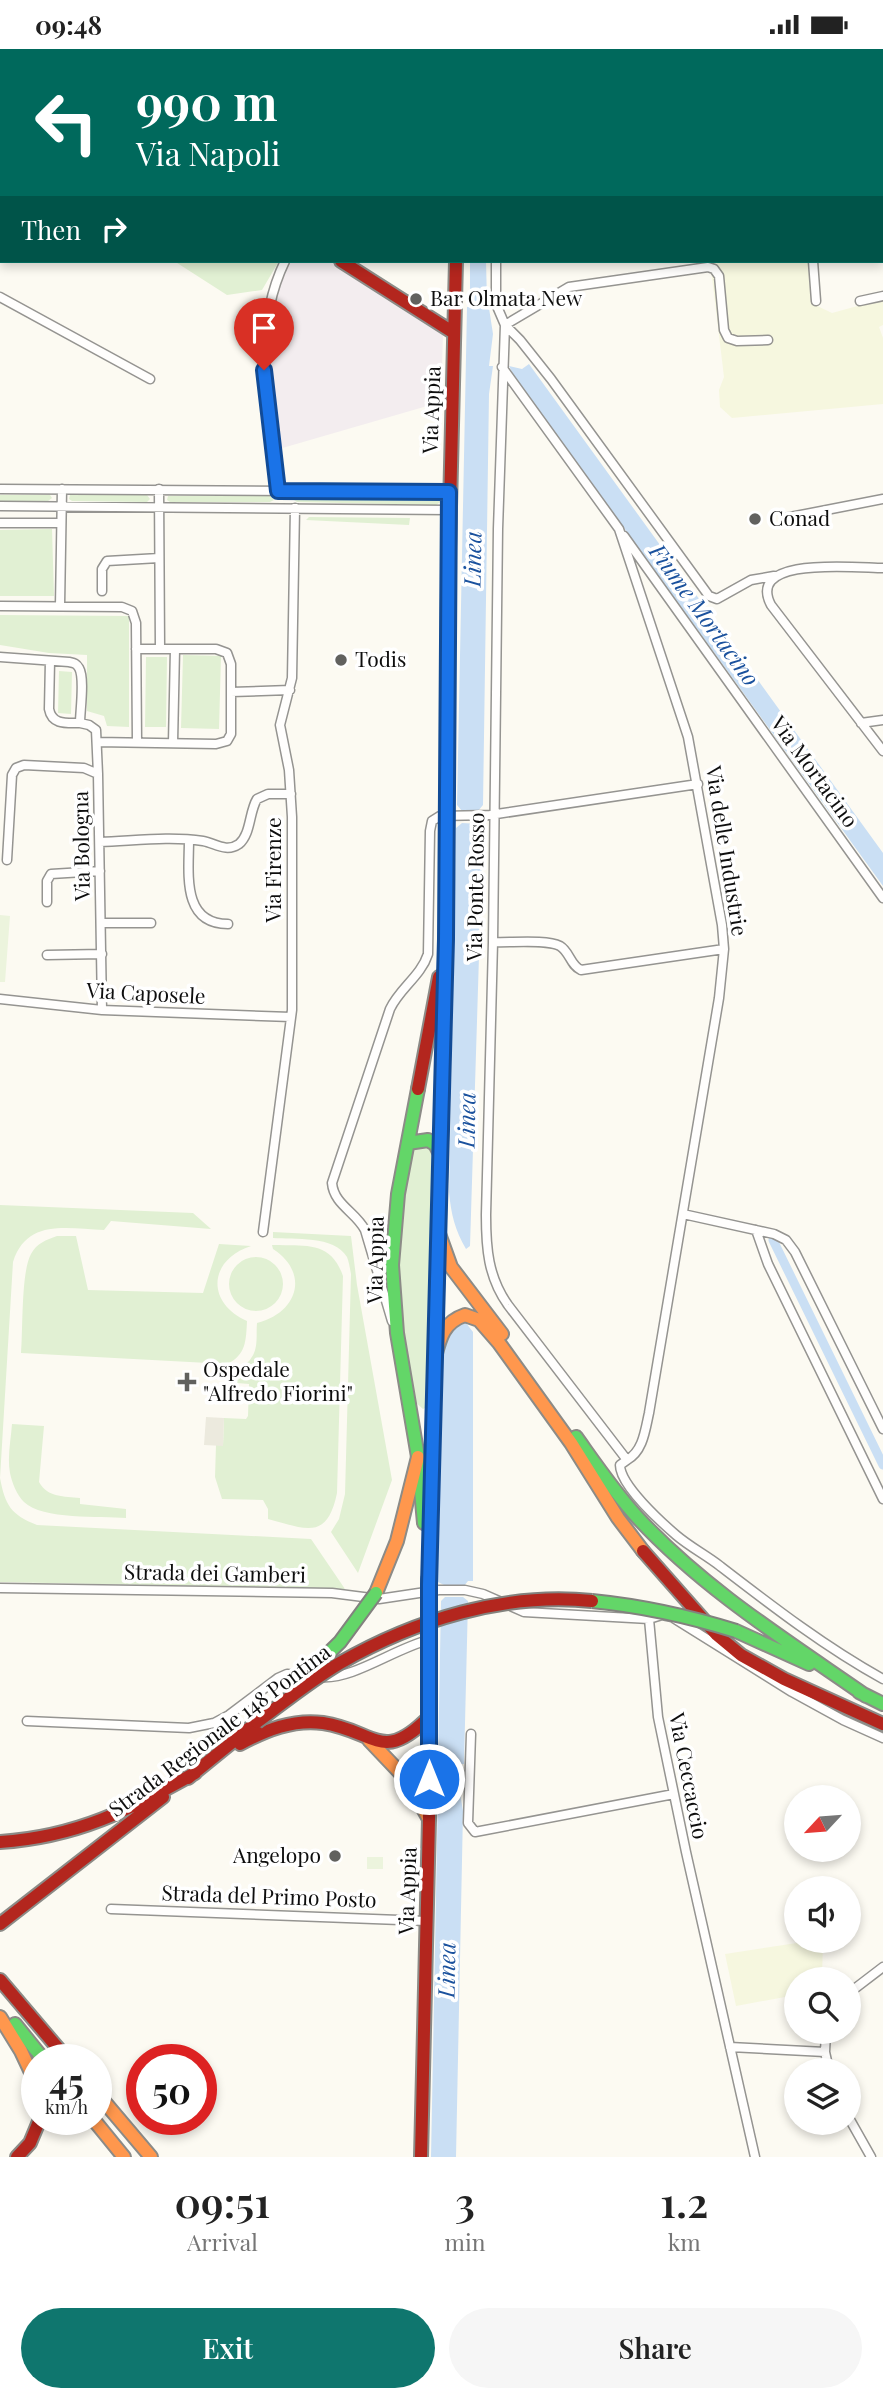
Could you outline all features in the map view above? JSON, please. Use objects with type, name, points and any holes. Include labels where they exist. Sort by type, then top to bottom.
[{"type":"main road","points":[[344,263],[454,333]]},
{"type":"main road","name":"Via Appia","points":[[421,2157],[429,1819],[429,1640],[446,939],[449,492],[456,263]]},
{"type":"main road","name":"Via Appia","points":[[432,1589],[418,1457],[397,1333],[392,1265],[396,1211],[446,939]]},
{"type":"main road","points":[[408,1143],[421,1138],[428,1139],[437,1146],[440,1155]]},
{"type":"main road","points":[[438,1231],[451,1266],[614,1489],[640,1520],[670,1550],[729,1598],[866,1696]]},
{"type":"main road","points":[[435,1357],[440,1335],[455,1317],[472,1316],[482,1323],[554,1419],[628,1531],[669,1583],[717,1635],[737,1652],[778,1676],[883,1724]]},
{"type":"main road","points":[[409,1408],[423,1416],[430,1415],[435,1410]]},
{"type":"main road","points":[[257,1722],[340,1642],[376,1593],[397,1541],[418,1457]]},
{"type":"main road","name":"Strada Regionale 148 Pontina","points":[[0,1924],[257,1722],[323,1674],[359,1653],[430,1623],[501,1604],[541,1599],[611,1601],[674,1612],[736,1631],[797,1658],[883,1704]]},
{"type":"main road","points":[[0,1842],[50,1836],[97,1824],[130,1810],[256,1735],[282,1724],[302,1721],[342,1728],[383,1743],[396,1742],[408,1736],[430,1716]]},
{"type":"main road","points":[[369,1739],[403,1774],[429,1819]]},
{"type":"main road","points":[[0,1980],[54,2044]]},
{"type":"main road","points":[[0,2006],[22,2044]]},
{"type":"main road","points":[[0,2017],[27,2044]]},
{"type":"main road","points":[[112,2111],[151,2157]]},
{"type":"main road","points":[[17,2157],[35,2135]]},
{"type":"main road","points":[[106,2135],[124,2157]]},
{"type":"street","points":[[284,263],[271,295],[264,349],[265,382],[285,508]]},
{"type":"street","name":"Via Ponte Rosso","points":[[496,263],[496,304],[505,327],[502,365],[486,1224],[490,1269],[503,1299],[627,1460]]},
{"type":"street","points":[[813,263],[816,301]]},
{"type":"street","points":[[768,341],[735,341],[728,338],[724,330],[719,276],[714,269],[708,267],[569,286],[505,327],[545,371],[709,596],[717,599],[751,580],[803,568],[883,568]]},
{"type":"street","points":[[860,301],[883,296]]},
{"type":"street","points":[[0,297],[150,379]]},
{"type":"street","name":"Via delle Industrie","points":[[502,365],[619,529],[680,708],[698,784],[721,916],[724,949],[719,998],[646,1429],[638,1451],[627,1460]]},
{"type":"street","points":[[0,489],[449,492]]},
{"type":"street","points":[[60,606],[62,489]]},
{"type":"street","points":[[159,489],[160,648]]},
{"type":"street","points":[[785,517],[883,499]]},
{"type":"street","points":[[0,506],[449,510]]},
{"type":"street","name":"Via Firenze","points":[[263,1232],[291,1017],[291,794],[288,763],[280,729],[282,711],[290,690],[295,508]]},
{"type":"street","points":[[0,523],[61,523]]},
{"type":"street","name":"Via Mortacino","points":[[619,529],[883,898]]},
{"type":"street","points":[[102,591],[102,569],[107,561],[159,558]]},
{"type":"street","points":[[774,576],[766,587],[771,605],[883,751]]},
{"type":"street","points":[[0,606],[130,609],[136,621],[137,742]]},
{"type":"street","points":[[97,742],[216,744],[226,741],[231,731],[232,664],[227,653],[220,649],[136,649]]},
{"type":"street","points":[[173,743],[176,649]]},
{"type":"street","points":[[0,657],[73,662],[80,669],[80,723]]},
{"type":"street","points":[[50,661],[50,716],[59,722],[80,723],[95,728],[98,774]]},
{"type":"street","points":[[231,692],[290,690]]},
{"type":"street","points":[[861,723],[883,720]]},
{"type":"street","name":"Via Bologna","points":[[7,860],[12,775],[16,768],[24,765],[84,768],[98,774],[102,1010]]},
{"type":"street","points":[[397,1333],[363,1227],[355,1215],[336,1199],[332,1180],[390,1009],[401,990],[419,973],[426,958],[429,946],[430,828],[434,820],[698,784]]},
{"type":"street","points":[[100,842],[189,840],[225,848],[234,846],[244,836],[257,799],[268,795],[291,794]]},
{"type":"street","points":[[189,840],[191,899],[210,920],[228,924]]},
{"type":"street","points":[[47,902],[47,881],[51,874],[100,871]]},
{"type":"street","points":[[101,923],[151,923]]},
{"type":"street","points":[[493,942],[558,946],[566,951],[575,967],[582,970],[724,949]]},
{"type":"street","points":[[47,955],[102,954]]},
{"type":"street","name":"Via Caposele","points":[[0,999],[102,1010],[291,1017]]},
{"type":"street","points":[[683,1213],[780,1236],[793,1249],[883,1429]]},
{"type":"street","points":[[757,1230],[768,1264],[883,1499]]},
{"type":"street","points":[[373,1262],[383,1268],[392,1265]]},
{"type":"street","points":[[627,1460],[620,1468],[634,1492],[678,1537],[797,1624],[883,1679]]},
{"type":"street","name":"Strada dei Gamberi","points":[[0,1588],[332,1593],[379,1599],[432,1589]]},
{"type":"street","points":[[432,1589],[471,1590],[524,1612],[649,1619],[662,1615],[672,1617],[784,1688],[834,1716],[883,1738]]},
{"type":"street","name":"Via Ceccaccio","points":[[649,1619],[656,1705],[755,2157]]},
{"type":"street","points":[[27,1721],[189,1728],[214,1723],[287,1674],[331,1678],[345,1675],[409,1645],[429,1640]]},
{"type":"street","points":[[471,1734],[468,1823],[475,1832],[674,1794]]},
{"type":"street","name":"Strada del Primo Posto","points":[[111,1909],[426,1921]]},
{"type":"street","points":[[861,1984],[883,1967]]},
{"type":"street","points":[[826,2044],[826,2058]]},
{"type":"street","points":[[730,2047],[825,2052]]},
{"type":"street","points":[[858,2135],[871,2157]]},
{"type":"shaded area","points":[[289,263],[335,263],[443,333],[441,402],[279,449],[266,363],[275,292]]},
{"type":"shaded area","points":[[206,1417],[224,1418],[223,1446],[204,1445]]},
{"type":"green space","points":[[177,263],[278,263],[262,290],[227,295]]},
{"type":"green space","points":[[710,263],[809,263],[811,303],[832,313],[883,299],[883,325],[879,327],[883,338],[883,404],[732,418],[720,407],[719,390],[724,377]]},
{"type":"green space","points":[[0,495],[50,495],[52,498],[48,501],[0,501]]},
{"type":"green space","points":[[70,495],[147,495],[150,499],[147,502],[72,501],[69,499]]},
{"type":"green space","points":[[168,496],[271,496],[274,500],[170,502],[167,500]]},
{"type":"green space","points":[[296,497],[442,501],[436,505],[297,502],[294,500]]},
{"type":"green space","points":[[309,517],[410,518],[409,525],[306,520]]},
{"type":"green space","points":[[52,529],[54,596],[0,596],[0,530]]},
{"type":"green space","points":[[0,615],[129,616],[129,727],[107,726],[104,716],[87,711],[87,655],[49,653],[0,645]]},
{"type":"green space","points":[[183,655],[221,656],[219,729],[181,728]]},
{"type":"green space","points":[[146,657],[167,657],[166,727],[145,727]]},
{"type":"green space","points":[[59,671],[72,672],[71,714],[58,713]]},
{"type":"green space","points":[[0,915],[10,916],[5,982],[0,982]]},
{"type":"green space","points":[[426,1143],[435,1151],[431,1405],[423,1409],[415,1402],[403,1338],[396,1271],[402,1197],[413,1147]]},
{"type":"green space","points":[[0,1205],[193,1213],[211,1229],[111,1221],[104,1230],[63,1228],[38,1232],[19,1248],[13,1262],[0,1478]]},
{"type":"green space","points":[[273,1232],[351,1236],[357,1285],[392,1480],[358,1573],[331,1532],[339,1519],[345,1494],[351,1274],[349,1263],[341,1250],[333,1245],[313,1240],[273,1238]]},
{"type":"green space","points":[[57,1236],[76,1236],[88,1290],[203,1293],[219,1244],[251,1246],[226,1261],[218,1282],[224,1304],[247,1321],[241,1352],[227,1364],[21,1353],[28,1262],[36,1247]]},
{"type":"green space","points":[[272,1245],[315,1247],[331,1256],[343,1276],[337,1493],[327,1519],[313,1528],[268,1519],[268,1509],[263,1500],[222,1499],[215,1477],[216,1445],[223,1445],[224,1418],[246,1419],[248,1416],[249,1384],[237,1383],[241,1370],[255,1349],[257,1323],[282,1311],[290,1302],[294,1291],[292,1269]]},
{"type":"green space","points":[[261,1257],[271,1261],[279,1269],[283,1284],[279,1299],[271,1307],[251,1311],[241,1307],[233,1299],[229,1279],[233,1269],[241,1261]]},
{"type":"green space","points":[[12,1424],[44,1426],[39,1482],[47,1491],[80,1498],[80,1504],[126,1509],[126,1518],[44,1512],[24,1502],[15,1489],[10,1473]]},
{"type":"green space","points":[[0,1478],[11,1508],[37,1525],[311,1539],[345,1589],[0,1582]]},
{"type":"green space","points":[[367,1857],[383,1857],[383,1869],[367,1869]]},
{"type":"green space","points":[[784,1945],[784,1953],[823,1953],[822,1967],[784,1967],[784,1997],[736,2006],[725,1954]]},
{"type":"water","points":[[470,263],[486,263],[487,301],[470,301]]},
{"type":"water","name":"Linea","points":[[467,307],[489,308],[493,334],[489,366],[493,366],[489,394],[483,805],[478,811],[462,811],[457,805]]},
{"type":"water","name":"Fiume Mortacino","points":[[529,364],[883,853],[883,886],[509,366],[522,369]]},
{"type":"water","name":"Linea","points":[[462,823],[479,824],[483,828],[470,1246],[466,1249],[454,1222],[449,1192],[456,828]]},
{"type":"water","points":[[466,1323],[473,1332],[473,1581],[468,1581],[464,1586],[446,1586],[436,1581],[441,1361],[449,1330]]},
{"type":"water","points":[[445,1597],[463,1597],[468,1601],[464,1764],[460,1764],[458,1774],[443,1774],[441,1763],[438,1763],[441,1601]]},
{"type":"water","name":"Linea","points":[[458,1782],[463,1811],[456,2157],[431,2157],[438,1792],[443,1783]]},
{"type":"waterway","points":[[773,1240],[883,1465]]},
{"type":"traffic: fast","points":[[440,1184],[446,939],[448,589]]},
{"type":"traffic: fast","points":[[418,1089],[398,1194],[392,1265],[397,1333],[418,1457],[424,1523]]},
{"type":"traffic: fast","points":[[408,1143],[428,1140],[435,1144],[440,1154]]},
{"type":"traffic: fast","points":[[576,1437],[630,1508],[690,1568],[747,1613],[866,1696]]},
{"type":"traffic: fast","points":[[298,1683],[340,1642],[376,1593]]},
{"type":"traffic: fast","points":[[592,1601],[665,1612],[736,1631]]},
{"type":"traffic: fast","points":[[736,1631],[809,1664]]},
{"type":"traffic: fast","points":[[859,1692],[883,1704]]},
{"type":"traffic: fast","points":[[15,2024],[31,2044]]},
{"type":"traffic: slow","points":[[438,1231],[451,1267],[502,1334]]},
{"type":"traffic: slow","points":[[435,1357],[441,1337],[452,1322],[465,1315],[479,1320],[499,1343],[571,1443],[618,1518],[643,1551]]},
{"type":"traffic: slow","points":[[376,1593],[397,1541],[418,1457]]},
{"type":"traffic: slow","points":[[428,1579],[429,1699]]},
{"type":"traffic: slow","points":[[369,1740],[407,1780],[429,1819]]},
{"type":"traffic: slow","points":[[0,2017],[21,2051]]},
{"type":"traffic: slow","points":[[112,2111],[151,2157]]},
{"type":"traffic: slow","points":[[106,2135],[124,2157]]},
{"type":"traffic: jam","points":[[344,263],[454,333]]},
{"type":"traffic: jam","points":[[448,589],[456,263]]},
{"type":"traffic: jam","points":[[418,1089],[439,977]]},
{"type":"traffic: jam","points":[[429,1585],[440,1184]]},
{"type":"traffic: jam","points":[[643,1551],[717,1635],[741,1655],[784,1679],[883,1724]]},
{"type":"traffic: jam","points":[[257,1722],[340,1663],[430,1622],[494,1605],[559,1599],[592,1601]]},
{"type":"traffic: jam","points":[[421,2157],[429,1699]]},
{"type":"traffic: jam","points":[[240,1744],[280,1727],[312,1722],[341,1727],[378,1741],[389,1742],[414,1731],[430,1716]]},
{"type":"traffic: jam","points":[[188,1778],[257,1722]]},
{"type":"traffic: jam","points":[[0,1842],[78,1828],[125,1810],[195,1773]]},
{"type":"traffic: jam","points":[[0,1924],[163,1797]]},
{"type":"traffic: jam","points":[[0,1980],[54,2044]]},
{"type":"traffic: jam","points":[[17,2157],[33,2135]]},
{"type":"place","name":"Bar Olmata New","points":[[416,299]]},
{"type":"place","name":"Conad","points":[[755,519]]},
{"type":"place","name":"Todis","points":[[341,660]]},
{"type":"place","name":"Ospedale \"Alfredo Fiorini\"","points":[[187,1382]]},
{"type":"place","name":"Angelopo","points":[[335,1856]]},
{"type":"route","points":[[264,370],[278,491],[449,492],[446,939],[429,1585],[429,1779]]}]
